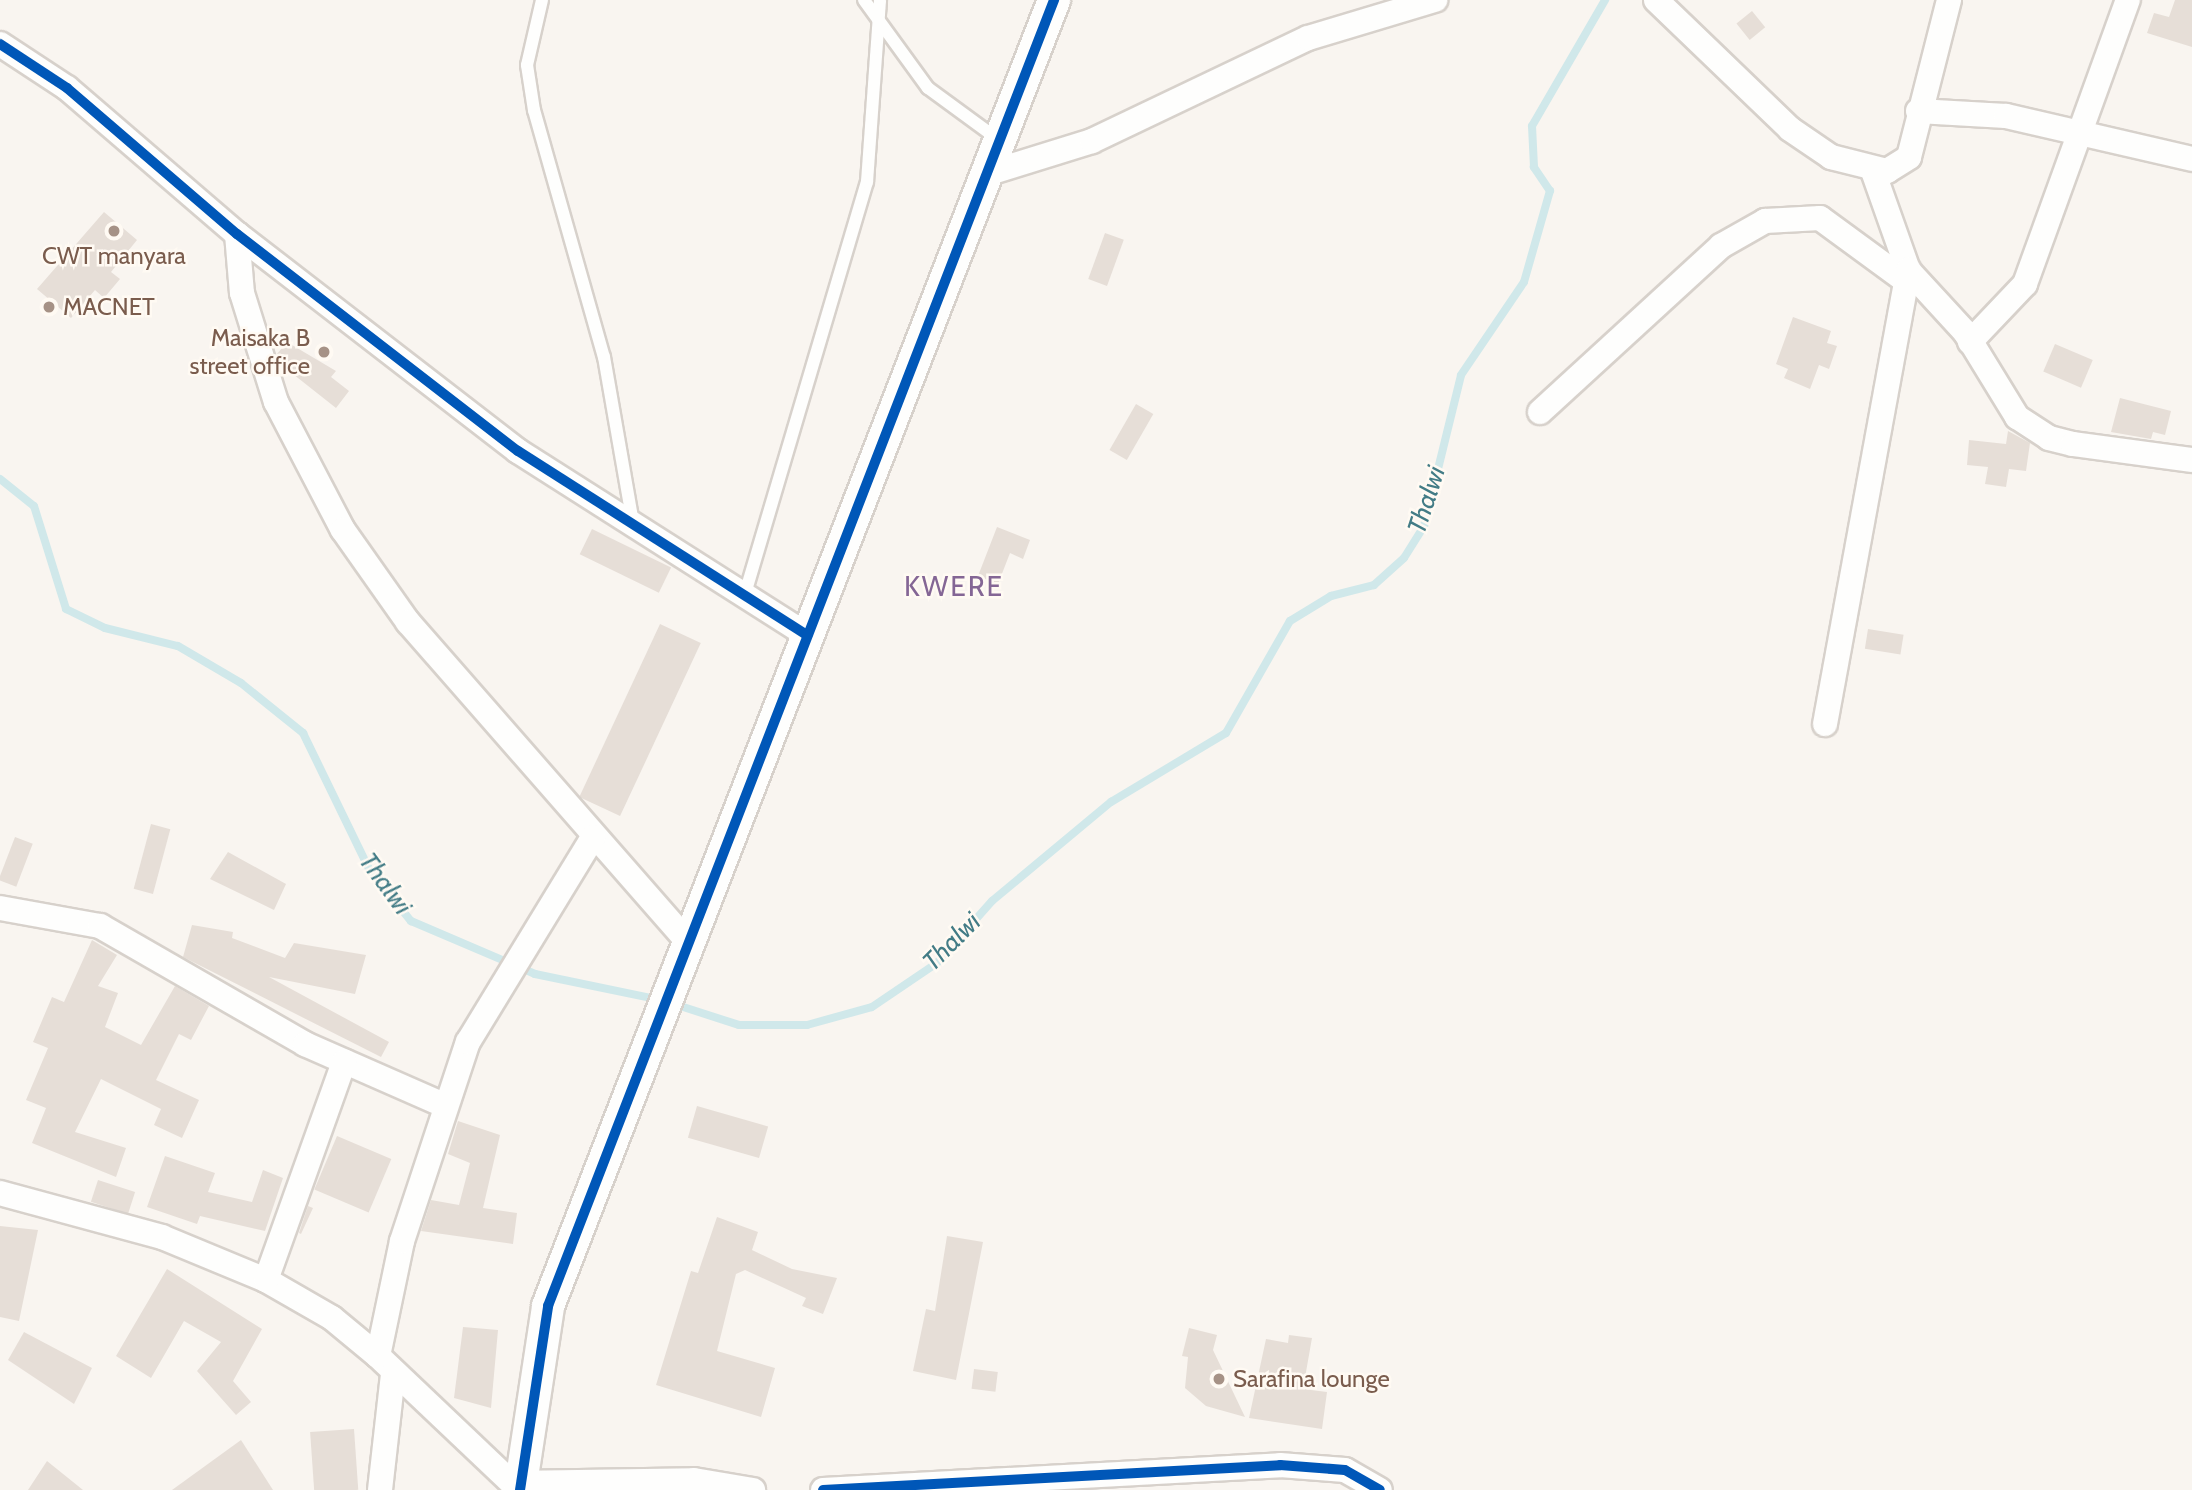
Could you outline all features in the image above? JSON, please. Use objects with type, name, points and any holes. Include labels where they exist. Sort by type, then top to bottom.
[{"type":"street","points":[[520,1487],[548,1306],[660,1026],[807,635],[1054,0]]},
{"type":"street","points":[[986,174],[1092,141],[1308,38],[1435,0]]},
{"type":"street","points":[[1656,0],[1790,129],[1831,157],[1873,171],[1898,168],[1909,158],[1918,111],[1949,0]]},
{"type":"street","points":[[1970,342],[2025,284],[2084,134],[2128,0]]},
{"type":"street","points":[[0,44],[67,88],[237,234],[518,451],[744,600],[807,635]]},
{"type":"street","points":[[1918,111],[2007,116],[2192,159]]},
{"type":"street","points":[[1825,724],[1907,276],[1873,171]]},
{"type":"street","points":[[1540,412],[1721,246],[1765,222],[1820,218],[1907,276],[1970,342],[2001,397],[2049,438],[2192,460]]},
{"type":"street","points":[[237,234],[254,340],[276,402],[324,499],[408,622],[593,837],[690,944]]},
{"type":"street","points":[[380,1490],[386,1299],[444,1105],[483,1009],[593,837]]},
{"type":"street","points":[[0,908],[100,926],[344,1062],[444,1105]]},
{"type":"street","points":[[266,1280],[344,1062]]},
{"type":"street","points":[[0,1194],[162,1237],[266,1280],[332,1318],[386,1365],[480,1458],[520,1487],[694,1480],[752,1490]]},
{"type":"street","points":[[823,1490],[989,1477],[1140,1482],[1316,1466],[1345,1470],[1380,1490]]},
{"type":"lane","points":[[542,0],[527,65],[534,110],[604,357],[633,527]]},
{"type":"lane","points":[[864,0],[880,15],[928,88],[999,141]]},
{"type":"lane","points":[[744,600],[867,182],[880,0]]},
{"type":"building","points":[[2175,0],[2192,0],[2192,47],[2147,33],[2154,13],[2169,17]]},
{"type":"building","points":[[1752,11],[1765,27],[1750,40],[1736,24]]},
{"type":"building","points":[[104,212],[137,240],[111,272],[120,279],[104,298],[95,290],[71,318],[37,289]]},
{"type":"building","points":[[1105,233],[1124,240],[1107,286],[1088,279]]},
{"type":"building","points":[[1793,317],[1831,331],[1827,343],[1837,346],[1829,369],[1819,365],[1810,389],[1784,378],[1788,369],[1776,364]]},
{"type":"building","points":[[287,342],[336,371],[331,377],[349,391],[336,408],[279,363],[277,354]]},
{"type":"building","points":[[2055,344],[2093,360],[2081,388],[2043,372]]},
{"type":"building","points":[[2120,398],[2171,411],[2165,435],[2153,432],[2151,439],[2111,432]]},
{"type":"building","points":[[1136,404],[1153,414],[1127,460],[1110,450]]},
{"type":"building","points":[[2008,431],[2030,443],[2026,471],[2009,469],[2006,487],[1985,484],[1988,467],[1967,465],[1969,440],[2006,444]]},
{"type":"building","points":[[997,527],[1030,540],[1023,559],[1010,553],[998,584],[978,576]]},
{"type":"building","points":[[592,529],[671,568],[659,593],[580,554]]},
{"type":"building","points":[[660,624],[701,643],[620,816],[579,797]]},
{"type":"building","points":[[1868,629],[1904,635],[1900,654],[1865,649]]},
{"type":"building","points":[[151,824],[170,829],[153,894],[134,889]]},
{"type":"building","points":[[15,837],[33,844],[16,887],[0,881]]},
{"type":"building","points":[[228,852],[286,884],[274,910],[210,879]]},
{"type":"building","points":[[192,925],[233,932],[232,938],[285,958],[294,943],[366,955],[355,994],[269,977],[389,1042],[381,1057],[183,957]]},
{"type":"building","points":[[92,940],[117,955],[98,986],[118,993],[105,1027],[141,1045],[175,986],[209,1006],[191,1040],[179,1034],[156,1080],[199,1100],[182,1138],[154,1125],[161,1109],[101,1079],[75,1132],[126,1148],[116,1177],[32,1143],[46,1108],[26,1100],[48,1048],[33,1042],[52,997],[64,1002]]},
{"type":"building","points":[[697,1106],[768,1126],[759,1158],[688,1138]]},
{"type":"building","points":[[458,1121],[500,1135],[483,1208],[517,1213],[513,1244],[421,1231],[431,1200],[459,1205],[470,1163],[448,1154]]},
{"type":"building","points":[[337,1136],[391,1159],[369,1212],[314,1189]]},
{"type":"building","points":[[165,1156],[215,1173],[208,1192],[252,1202],[263,1170],[283,1178],[265,1231],[200,1216],[197,1224],[147,1207]]},
{"type":"building","points":[[98,1180],[135,1192],[128,1214],[91,1202]]},
{"type":"building","points":[[308,1206],[313,1208],[301,1234],[299,1233]]},
{"type":"building","points":[[717,1217],[758,1232],[752,1250],[792,1269],[837,1278],[823,1314],[802,1306],[806,1298],[745,1270],[736,1274],[717,1351],[775,1368],[761,1417],[656,1385],[691,1271],[698,1273]]},
{"type":"building","points":[[0,1226],[38,1230],[19,1321],[0,1317]]},
{"type":"building","points":[[947,1236],[983,1242],[956,1380],[913,1371],[926,1309],[935,1311]]},
{"type":"building","points":[[167,1269],[262,1329],[233,1381],[251,1402],[236,1415],[197,1371],[221,1342],[184,1321],[151,1378],[116,1356]]},
{"type":"building","points":[[463,1327],[498,1330],[491,1408],[454,1398]]},
{"type":"building","points":[[1189,1328],[1217,1335],[1213,1350],[1245,1417],[1206,1406],[1185,1388],[1188,1357],[1182,1356]]},
{"type":"building","points":[[24,1332],[92,1368],[74,1404],[8,1360]]},
{"type":"building","points":[[1289,1335],[1312,1338],[1303,1389],[1327,1392],[1322,1429],[1249,1418],[1266,1339],[1288,1343]]},
{"type":"building","points":[[974,1369],[998,1372],[995,1392],[972,1389]]},
{"type":"building","points":[[354,1429],[358,1490],[314,1490],[310,1432]]},
{"type":"building","points":[[241,1440],[273,1490],[172,1490]]},
{"type":"building","points":[[47,1461],[83,1490],[28,1490]]},
{"type":"waterway","name":"Thalwi","points":[[674,1004],[739,1025],[807,1025],[872,1007],[937,963],[992,901],[1111,802],[1226,733],[1290,621],[1331,596],[1374,585],[1404,558],[1424,526],[1461,375],[1524,282],[1550,191],[1534,167],[1532,126],[1605,0]]},
{"type":"waterway","name":"Thalwi","points":[[0,479],[34,506],[66,609],[105,628],[178,646],[241,683],[303,733],[369,869],[411,921],[535,974],[661,1000]]},
{"type":"cycle path","points":[[520,1490],[548,1306],[1054,0]]},
{"type":"cycle path","points":[[0,44],[67,88],[237,234],[518,451],[807,635]]},
{"type":"cycle path","points":[[823,1490],[1280,1465],[1345,1470],[1380,1490]]},
{"type":"place","name":"CWT manyara","points":[[114,231]]},
{"type":"place","name":"MACNET","points":[[49,307]]},
{"type":"place","name":"Maisaka B street office","points":[[324,352]]},
{"type":"place","name":"Sarafina lounge","points":[[1219,1379]]},
{"type":"district","name":"KWERE","points":[[954,586]]}]
